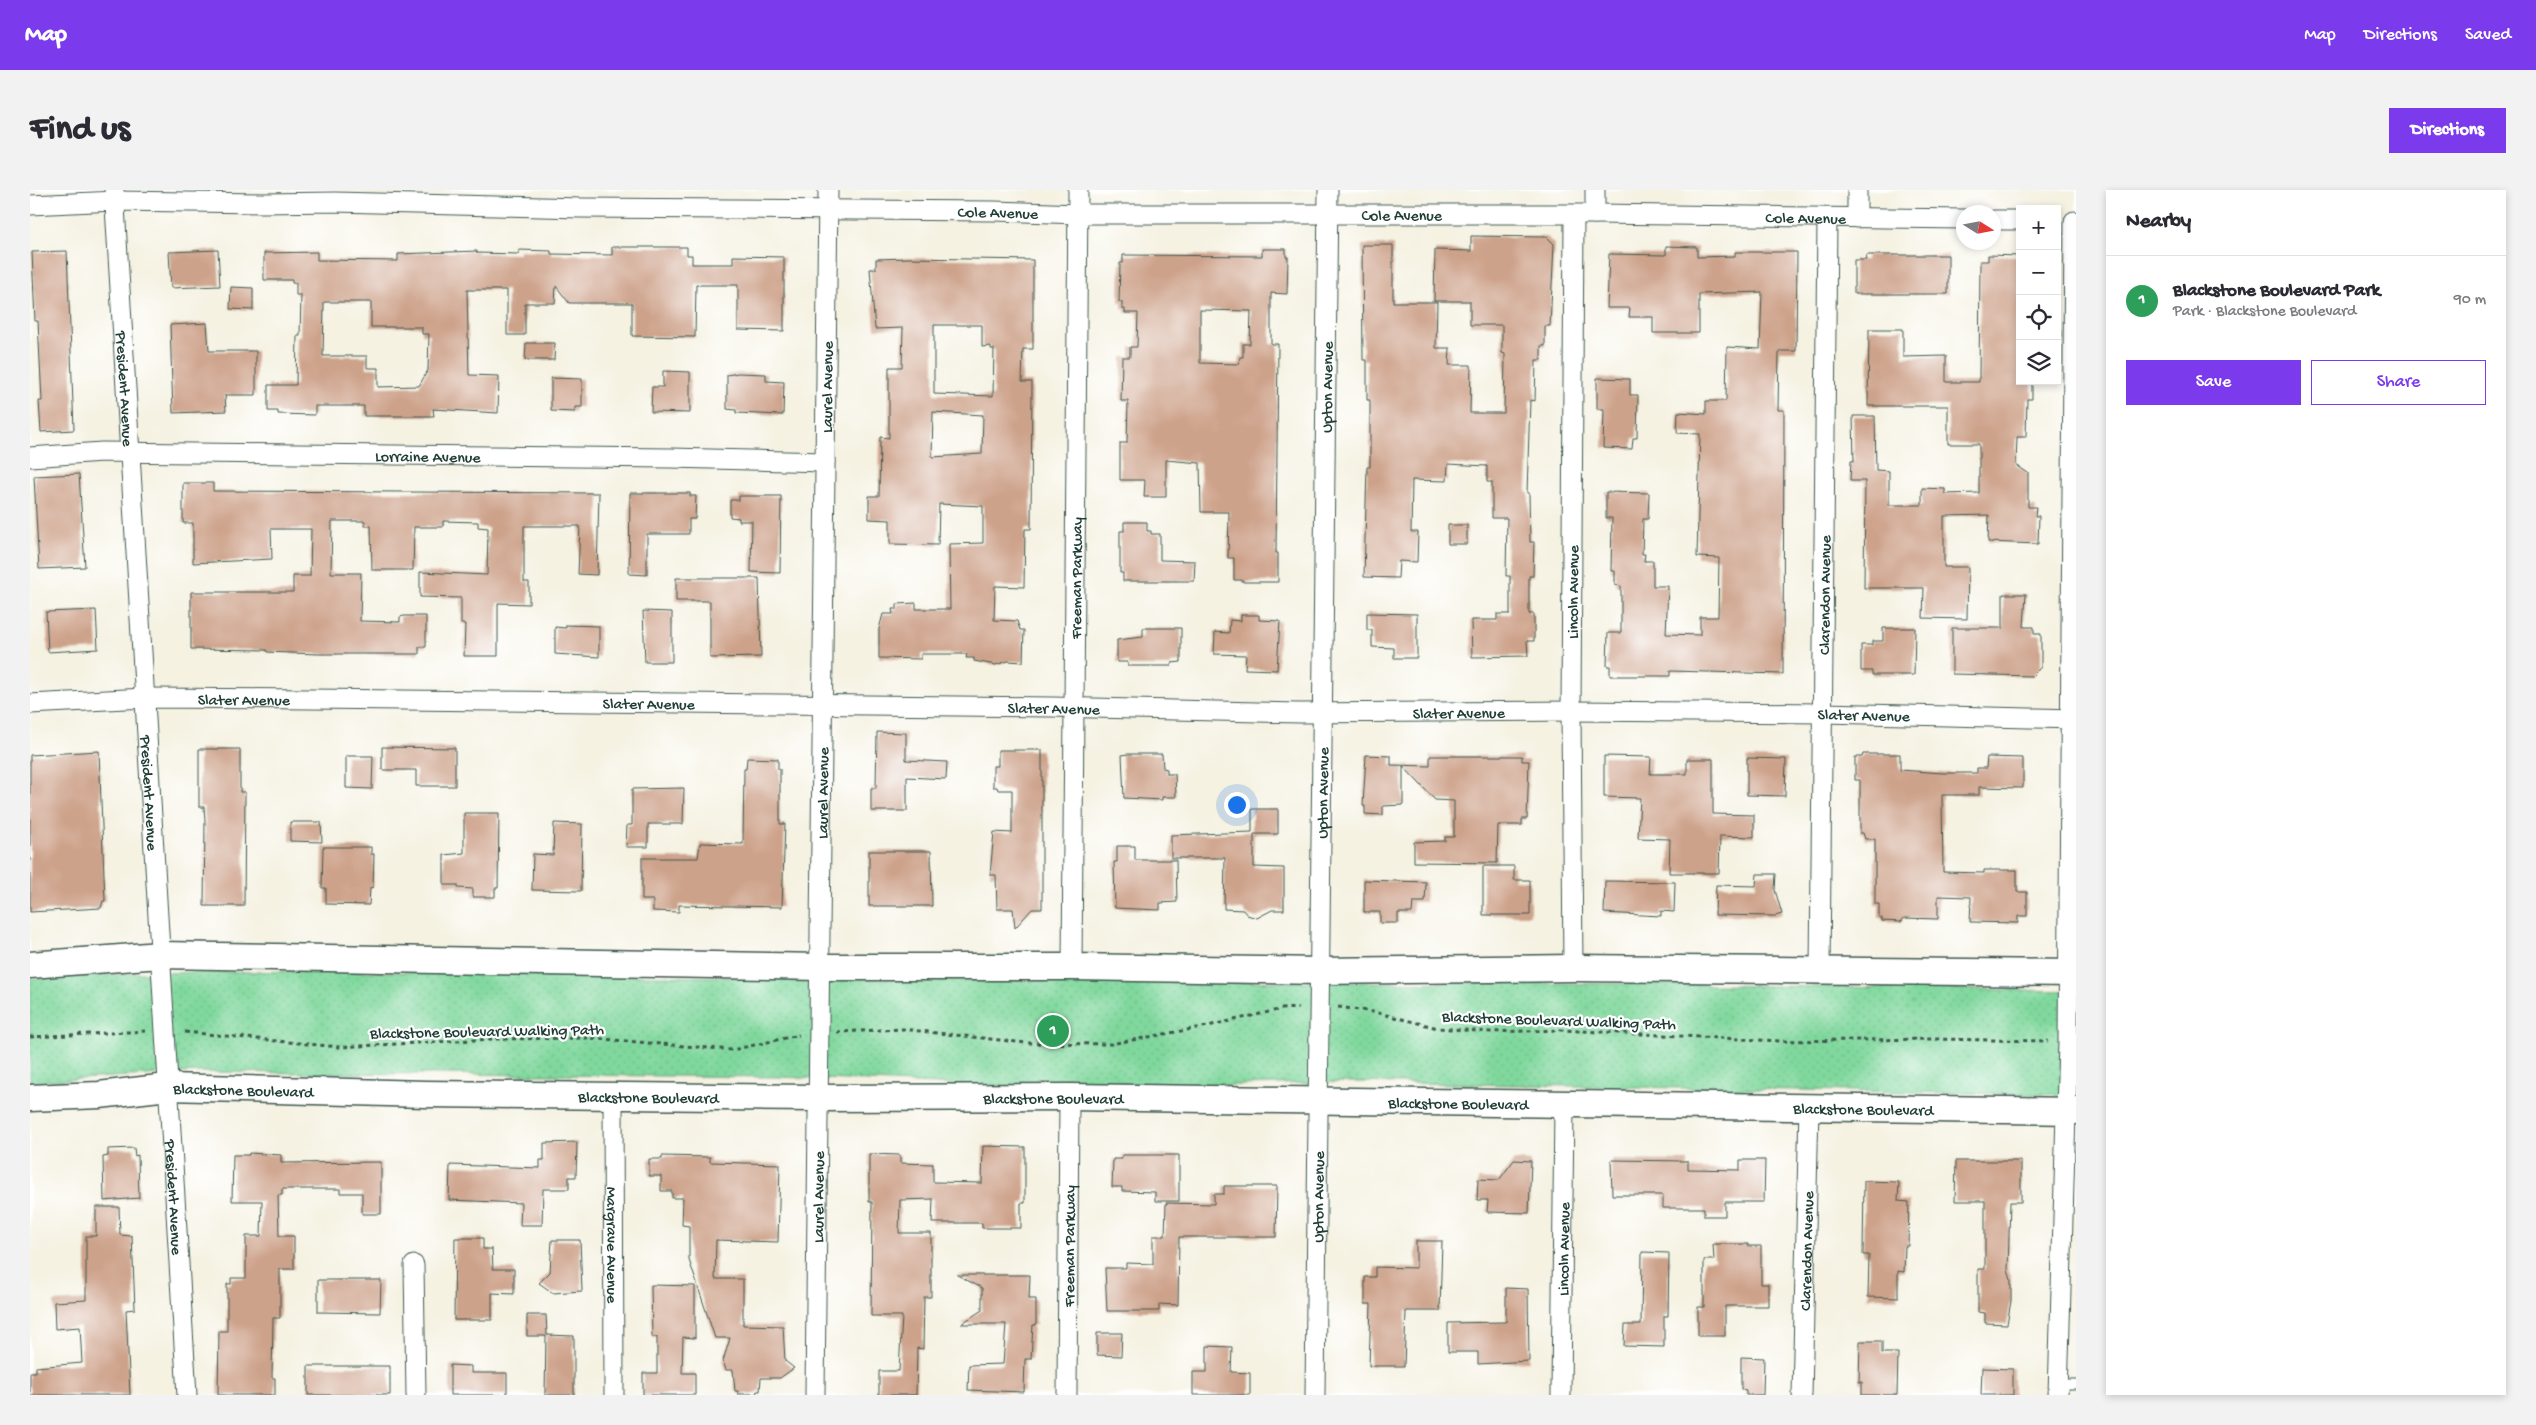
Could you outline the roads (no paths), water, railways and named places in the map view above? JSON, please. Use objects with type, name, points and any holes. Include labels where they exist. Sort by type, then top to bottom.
[{"type":"main road","points":[[30,965],[160,955],[820,967],[1072,967],[1318,971],[1573,968],[2072,973]]},
{"type":"main road","name":"Blackstone Boulevard","points":[[30,1098],[99,1095],[168,1088],[613,1096],[817,1098],[1069,1097],[2071,1111]]},
{"type":"street","name":"Laurel Avenue","points":[[815,1395],[828,190]]},
{"type":"street","name":"Freeman Parkway","points":[[1072,967],[1078,190]]},
{"type":"street","name":"Upton Avenue","points":[[1315,1395],[1319,1101],[1318,971],[1328,190]]},
{"type":"street","points":[[1595,214],[1596,190]]},
{"type":"street","points":[[1857,190],[1857,218]]},
{"type":"street","name":"Cole Avenue","points":[[30,205],[114,196],[263,203],[334,196],[582,199],[828,210],[994,210],[1078,214],[1574,216],[1595,214],[1827,219],[1956,219]]},
{"type":"street","name":"President Avenue","points":[[114,196],[187,1395]]},
{"type":"street","name":"Lincoln Avenue","points":[[1573,968],[1571,711],[1574,216]]},
{"type":"street","name":"Clarendon Avenue","points":[[1820,970],[1827,219]]},
{"type":"street","points":[[2001,220],[2016,220]]},
{"type":"street","points":[[2064,1388],[2071,1111],[2068,1042],[2072,973],[2074,719],[2069,221]]},
{"type":"street","name":"Lorraine Avenue","points":[[30,457],[130,453],[671,458],[825,462]]},
{"type":"street","name":"Slater Avenue","points":[[30,704],[145,698],[823,704],[1322,712],[1823,713],[2074,719]]},
{"type":"street","name":"Margrave Avenue","points":[[613,1096],[614,1395]]},
{"type":"street","name":"Freeman Parkway","points":[[1067,1395],[1069,1097]]},
{"type":"street","name":"Lincoln Avenue","points":[[1561,1395],[1564,1104]]},
{"type":"street","name":"Clarendon Avenue","points":[[1802,1395],[1809,1107]]},
{"type":"street","points":[[414,1265],[416,1395]]},
{"type":"place","name":"Blackstone Boulevard Park","points":[[1053,1031]]}]
